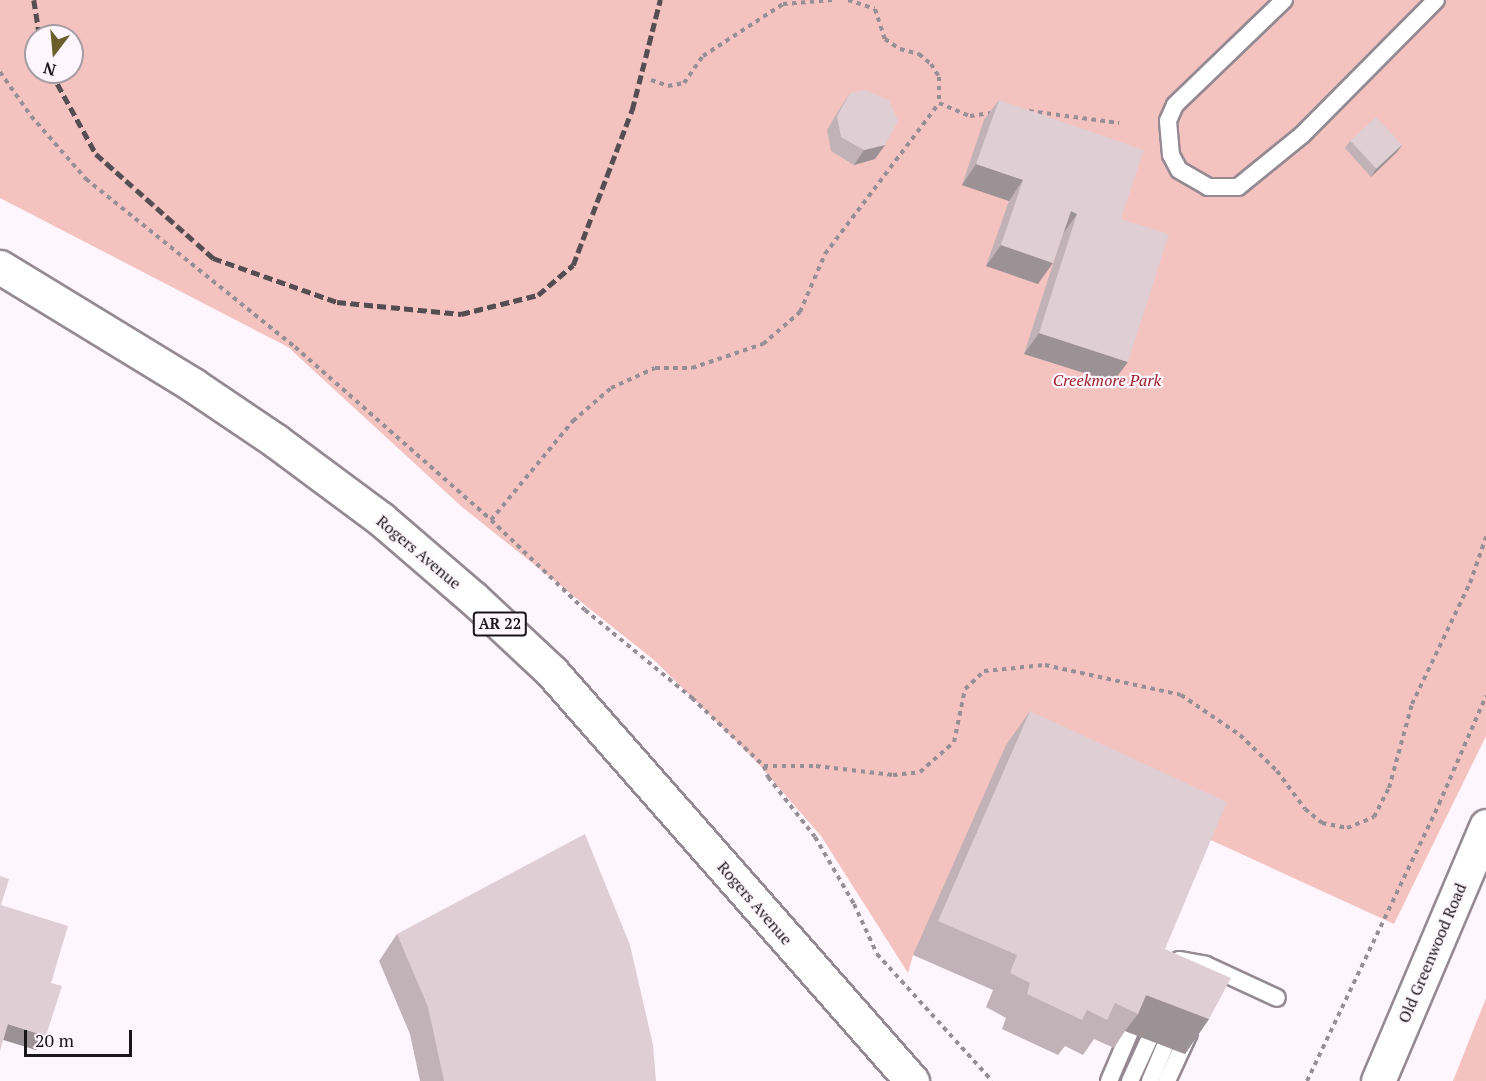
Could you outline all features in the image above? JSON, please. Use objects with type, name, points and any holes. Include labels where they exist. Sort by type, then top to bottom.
[{"type":"main road","name":"Rogers Avenue","points":[[0,267],[193,385],[276,441],[381,519],[473,598],[552,672],[912,1081]]},
{"type":"main road","name":"Old Greenwood Road","points":[[1378,1081],[1486,826]]},
{"type":"lane","points":[[1284,0],[1175,105],[1168,122],[1171,155],[1179,170],[1208,187],[1238,187],[1293,142],[1436,0]]},
{"type":"lane","points":[[1161,972],[1176,960],[1188,966],[1217,971],[1277,998]]},
{"type":"lane","points":[[1188,966],[1191,986]]},
{"type":"lane","points":[[1208,991],[1217,971]]},
{"type":"lane","points":[[1109,1081],[1145,998]]},
{"type":"lane","points":[[1130,1081],[1164,1005]]},
{"type":"lane","points":[[1150,1081],[1182,1007]]},
{"type":"lane","points":[[1167,1081],[1194,1021]]},
{"type":"path","points":[[651,80],[668,86],[684,83],[703,56],[783,3],[832,0]]},
{"type":"path","points":[[491,520],[573,421],[611,388],[655,368],[692,368],[764,344],[800,312],[825,254],[939,103],[939,77],[931,64],[919,54],[900,49],[885,39],[875,9],[848,0]]},
{"type":"path","points":[[0,72],[31,116],[86,179],[295,347],[491,520],[585,610],[692,698],[764,766],[768,777],[815,837],[854,904],[877,954],[992,1081]]},
{"type":"path","points":[[939,103],[970,116],[993,113]]},
{"type":"path","points":[[1017,110],[1068,113],[1119,123]]},
{"type":"path","points":[[764,766],[816,765],[893,774],[920,772],[954,742],[965,689],[984,671],[1045,665],[1181,695],[1240,735],[1277,771],[1305,809],[1322,823],[1347,828],[1374,817],[1389,788],[1412,704],[1470,584],[1486,537]]},
{"type":"path","points":[[1307,1081],[1440,804],[1486,696]]},
{"type":"green space","name":"Creekmore Park","points":[[0,0],[1486,0],[1486,736],[1394,924],[1202,836],[913,955],[908,973],[821,836],[753,758],[654,660],[462,507],[288,347],[0,198]]},
{"type":"green space","points":[[1486,998],[1486,1081],[1453,1081]]},
{"type":"building","points":[[865,90],[889,100],[898,121],[885,145],[864,150],[841,137],[837,116],[850,93]]},
{"type":"building","points":[[999,100],[1144,150],[1121,219],[1169,234],[1128,362],[1039,333],[1077,214],[1071,211],[1053,263],[1001,245],[1023,180],[976,164]]},
{"type":"building","points":[[1376,117],[1402,145],[1376,169],[1350,141]]},
{"type":"building","points":[[1030,711],[1227,802],[1165,949],[1231,978],[1209,1019],[1146,995],[1138,1014],[1115,1003],[1107,1020],[1087,1010],[1082,1020],[1027,994],[1030,983],[1010,973],[1017,955],[938,921]]},
{"type":"building","points":[[585,834],[630,945],[653,1045],[656,1081],[444,1081],[428,1007],[397,934]]},
{"type":"building","points":[[0,876],[9,879],[1,905],[68,926],[51,983],[62,986],[46,1036],[8,1024],[0,1051]]},
{"type":"railway","points":[[34,0],[38,24]]},
{"type":"railway","points":[[58,84],[96,154],[213,258],[337,302],[461,314],[538,295],[573,265],[632,110],[660,0]]}]
